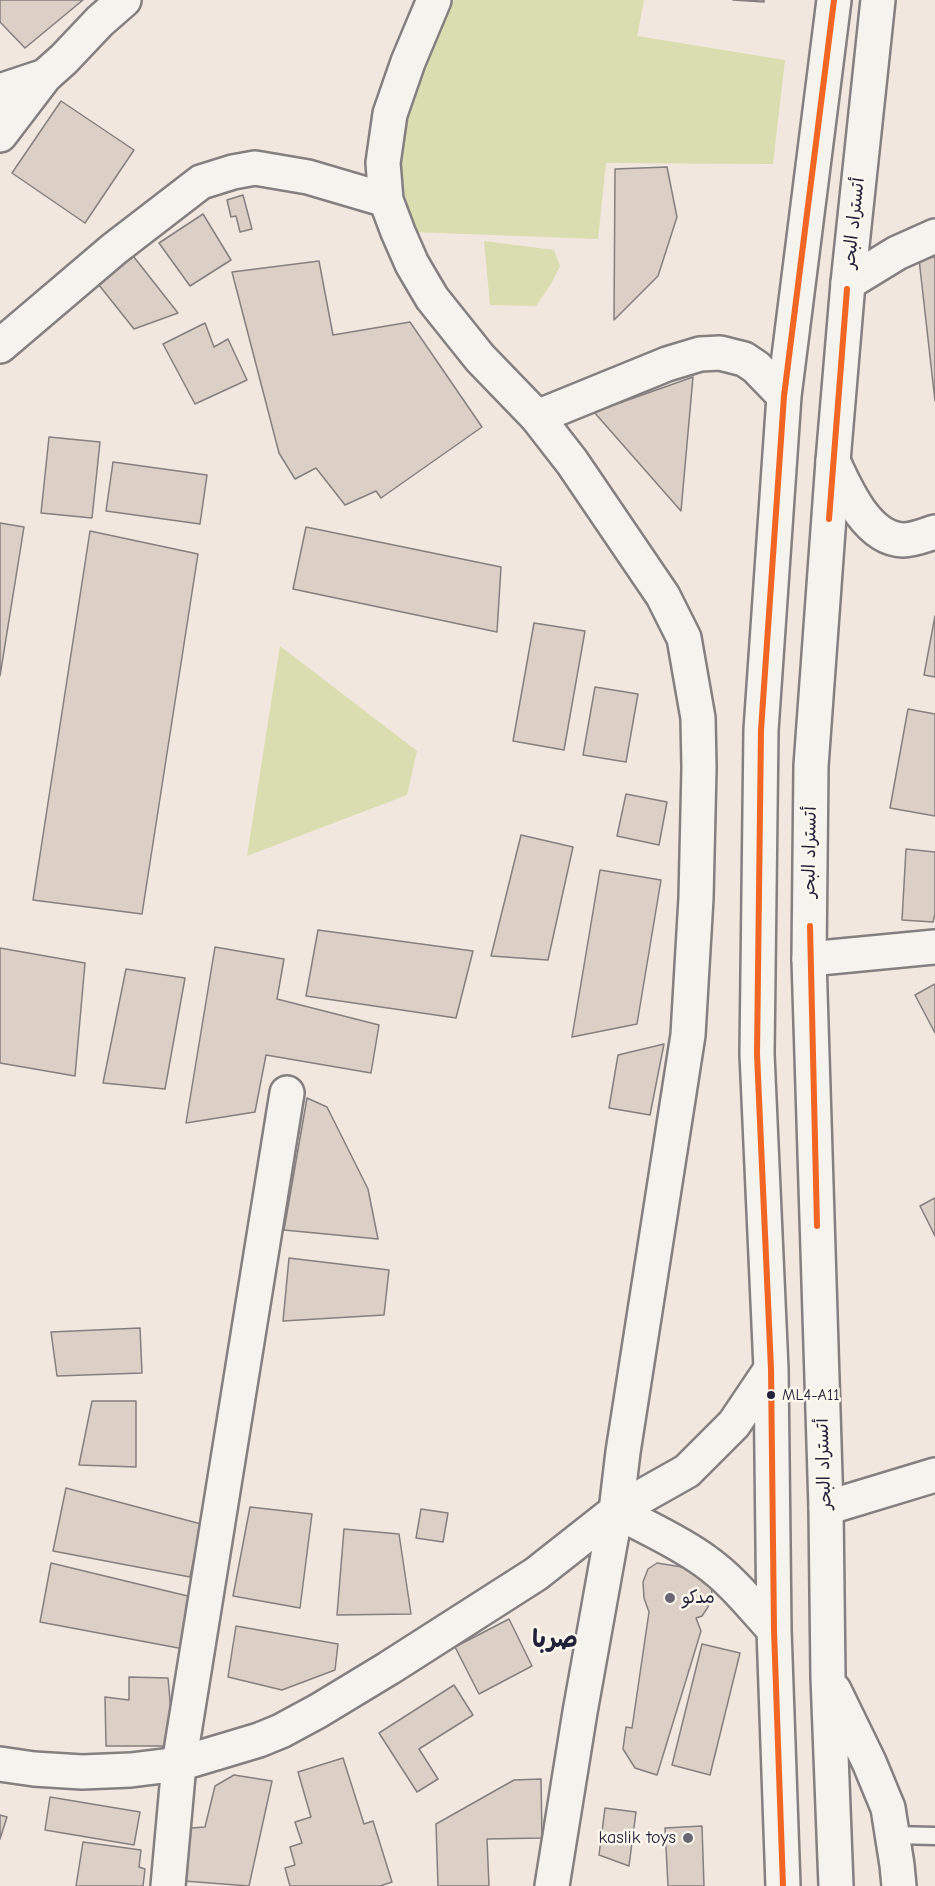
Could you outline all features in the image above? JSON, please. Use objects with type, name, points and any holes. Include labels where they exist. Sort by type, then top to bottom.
[{"type":"main road","points":[[0,135],[45,75],[124,0]]},
{"type":"main road","points":[[434,0],[408,62],[390,114],[383,163],[386,200],[407,253],[432,298],[480,358],[537,417],[572,462],[663,596],[684,638],[698,718],[696,898],[688,1035],[623,1452],[616,1511],[552,1886]]},
{"type":"main road","points":[[783,1886],[774,1630],[771,1369],[757,1054],[761,730],[784,396],[834,0]]},
{"type":"main road","name":"أتستراد البحر","points":[[836,1886],[828,1677],[809,959],[811,766],[848,283],[878,0]]},
{"type":"main road","points":[[0,91],[45,75]]},
{"type":"main road","points":[[0,346],[114,249],[201,182],[232,172],[255,168],[308,177],[386,200]]},
{"type":"main road","points":[[848,283],[897,253],[935,236]]},
{"type":"main road","points":[[537,417],[667,364],[700,354],[720,353],[744,359],[756,367],[784,396]]},
{"type":"main road","points":[[833,461],[851,496],[869,524],[878,532],[902,540],[935,532]]},
{"type":"main road","points":[[809,959],[935,947]]},
{"type":"main road","points":[[168,1886],[179,1764],[287,1093]]},
{"type":"main road","points":[[0,1764],[82,1772],[131,1770],[179,1764],[281,1731],[389,1668],[536,1574],[616,1511],[687,1471],[734,1424],[771,1369]]},
{"type":"main road","points":[[825,1508],[935,1475]]},
{"type":"main road","points":[[616,1511],[705,1561],[738,1590],[774,1630]]},
{"type":"main road","points":[[828,1677],[869,1761],[888,1808],[899,1886]]},
{"type":"lane","points":[[893,1835],[935,1836]]},
{"type":"green space","points":[[454,0],[644,0],[637,36],[785,60],[773,164],[606,163],[598,239],[413,232],[398,164],[415,83],[449,6]]},
{"type":"green space","points":[[484,241],[554,250],[560,266],[536,306],[490,305]]},
{"type":"green space","points":[[280,646],[417,751],[407,795],[247,856]]},
{"type":"building","points":[[0,0],[83,0],[25,48],[0,22]]},
{"type":"building","points":[[733,0],[764,0],[764,2]]},
{"type":"building","points":[[61,101],[134,150],[85,223],[12,173]]},
{"type":"building","points":[[667,167],[677,217],[658,276],[614,320],[615,169]]},
{"type":"building","points":[[243,195],[252,229],[240,232],[236,216],[231,217],[227,200]]},
{"type":"building","points":[[203,214],[231,260],[190,286],[159,243]]},
{"type":"building","points":[[130,252],[178,313],[134,329],[95,280]]},
{"type":"building","points":[[935,257],[935,401],[919,259]]},
{"type":"building","points":[[319,261],[333,335],[410,322],[482,427],[381,498],[376,491],[345,505],[316,468],[295,479],[279,453],[232,272]]},
{"type":"building","points":[[205,323],[214,347],[228,339],[247,380],[195,404],[163,344]]},
{"type":"building","points":[[693,377],[681,511],[594,412]]},
{"type":"building","points":[[49,437],[100,442],[92,518],[41,513]]},
{"type":"building","points":[[113,462],[207,475],[200,524],[106,511]]},
{"type":"building","points":[[0,523],[24,527],[0,676]]},
{"type":"building","points":[[306,527],[501,567],[497,632],[293,589]]},
{"type":"building","points":[[90,531],[198,554],[142,914],[33,900]]},
{"type":"building","points":[[935,616],[935,677],[924,675]]},
{"type":"building","points":[[534,623],[585,631],[564,750],[513,741]]},
{"type":"building","points":[[595,687],[638,694],[626,762],[583,755]]},
{"type":"building","points":[[908,709],[935,714],[935,816],[890,808]]},
{"type":"building","points":[[626,794],[667,802],[659,845],[617,836]]},
{"type":"building","points":[[521,835],[573,847],[548,960],[491,956]]},
{"type":"building","points":[[906,849],[935,852],[933,922],[902,920]]},
{"type":"building","points":[[600,870],[661,880],[637,1024],[572,1037]]},
{"type":"building","points":[[318,930],[473,951],[456,1018],[306,996]]},
{"type":"building","points":[[215,947],[284,959],[277,999],[379,1025],[371,1073],[266,1055],[255,1112],[186,1123]]},
{"type":"building","points":[[0,948],[85,963],[75,1076],[0,1063]]},
{"type":"building","points":[[126,969],[185,978],[165,1089],[103,1083]]},
{"type":"building","points":[[935,984],[935,1033],[915,995]]},
{"type":"building","points":[[664,1044],[650,1115],[609,1108],[618,1055]]},
{"type":"building","points":[[307,1098],[327,1107],[368,1189],[378,1239],[284,1230]]},
{"type":"building","points":[[935,1198],[935,1236],[920,1206]]},
{"type":"building","points":[[289,1258],[389,1270],[384,1315],[283,1321]]},
{"type":"building","points":[[140,1328],[142,1373],[57,1376],[51,1332]]},
{"type":"building","points":[[92,1401],[136,1401],[136,1467],[79,1465]]},
{"type":"building","points":[[66,1488],[201,1524],[190,1577],[53,1551]]},
{"type":"building","points":[[250,1507],[312,1514],[300,1608],[233,1596]]},
{"type":"building","points":[[421,1509],[448,1513],[443,1542],[416,1538]]},
{"type":"building","points":[[344,1529],[399,1534],[411,1614],[337,1615]]},
{"type":"building","points":[[51,1563],[196,1598],[189,1650],[40,1622]]},
{"type":"building","points":[[657,1563],[707,1571],[712,1595],[702,1616],[696,1618],[701,1631],[657,1775],[635,1768],[623,1749],[626,1727],[632,1728],[649,1612],[644,1598],[643,1582],[648,1569]]},
{"type":"building","points":[[509,1619],[532,1666],[479,1694],[455,1647]]},
{"type":"building","points":[[236,1626],[338,1644],[335,1670],[282,1690],[228,1677]]},
{"type":"building","points":[[702,1644],[740,1653],[710,1775],[672,1765]]},
{"type":"building","points":[[129,1677],[168,1678],[174,1746],[106,1746],[105,1697],[129,1700]]},
{"type":"building","points":[[454,1685],[473,1715],[419,1749],[438,1779],[417,1792],[379,1733]]},
{"type":"building","points":[[343,1758],[364,1824],[373,1821],[392,1882],[380,1886],[290,1886],[285,1868],[295,1865],[290,1847],[302,1843],[295,1822],[311,1817],[298,1772]]},
{"type":"building","points":[[234,1775],[272,1781],[249,1886],[184,1881],[191,1828],[205,1827],[215,1786]]},
{"type":"building","points":[[541,1779],[542,1838],[487,1839],[489,1886],[438,1886],[436,1824],[514,1780]]},
{"type":"building","points":[[50,1797],[140,1812],[134,1845],[45,1830]]},
{"type":"building","points":[[605,1808],[636,1812],[629,1866],[599,1855]]},
{"type":"building","points":[[0,1815],[7,1817],[0,1839]]},
{"type":"building","points":[[702,1826],[704,1886],[668,1886],[665,1828]]},
{"type":"building","points":[[83,1842],[141,1850],[139,1867],[145,1869],[143,1886],[76,1886]]},
{"type":"transit line","points":[[783,1886],[774,1630],[771,1369],[757,1054],[761,730],[784,396],[834,0]]},
{"type":"transit line","points":[[829,519],[847,289]]},
{"type":"transit line","points":[[810,926],[817,1226]]},
{"type":"place","name":"ML4-A11","points":[[771,1395]]},
{"type":"place","name":"مدكو","points":[[670,1598]]},
{"type":"place","name":"kaslik toys","points":[[688,1838]]},
{"type":"district","name":"صربا","points":[[555,1640]]}]
